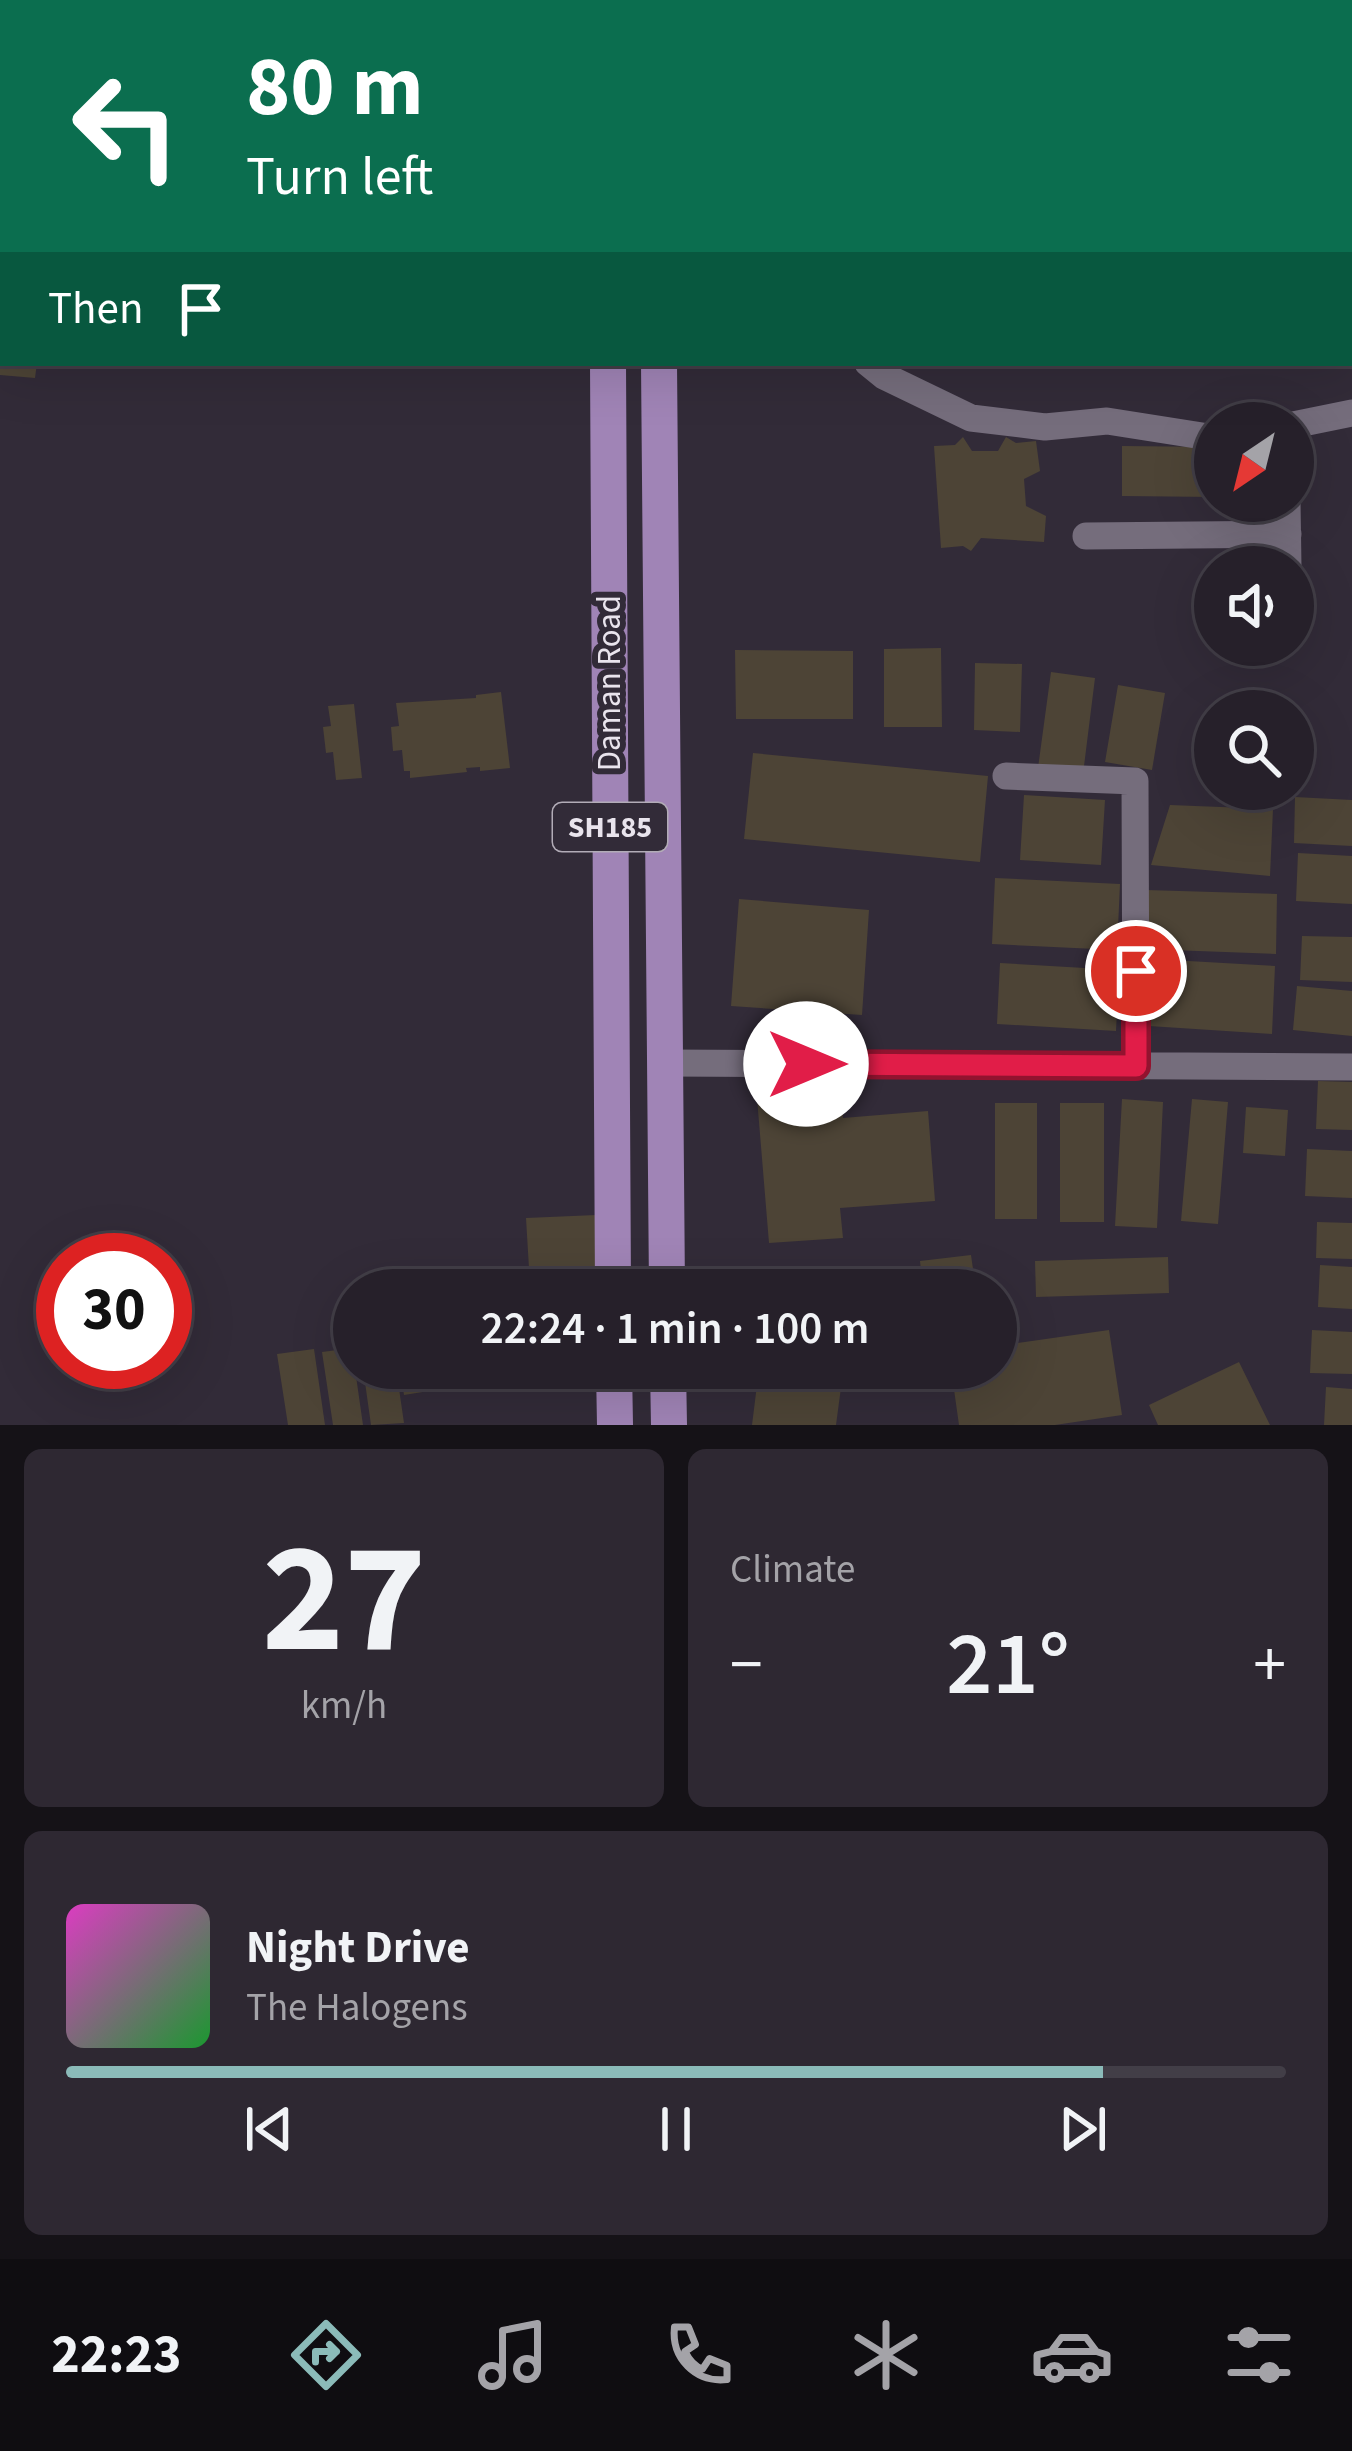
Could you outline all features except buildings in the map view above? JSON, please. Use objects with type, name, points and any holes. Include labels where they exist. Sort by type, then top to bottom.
[{"type":"main road","name":"Daman Road","points":[[608,366],[613,1269]]},
{"type":"main road","points":[[659,366],[667,1269]]},
{"type":"main road","points":[[614,1389],[615,1425]]},
{"type":"main road","points":[[668,1389],[669,1425]]},
{"type":"street","points":[[872,366],[971,418],[1045,427],[1107,421],[1194,435]]},
{"type":"street","points":[[1314,421],[1352,413]]},
{"type":"street","points":[[1288,522],[1288,546]]},
{"type":"street","points":[[1086,536],[1288,534]]},
{"type":"street","points":[[1006,776],[1135,781],[1136,1066]]},
{"type":"street","points":[[664,1063],[1352,1067]]},
{"type":"route","points":[[806,1064],[1136,1066],[1136,971]]}]
